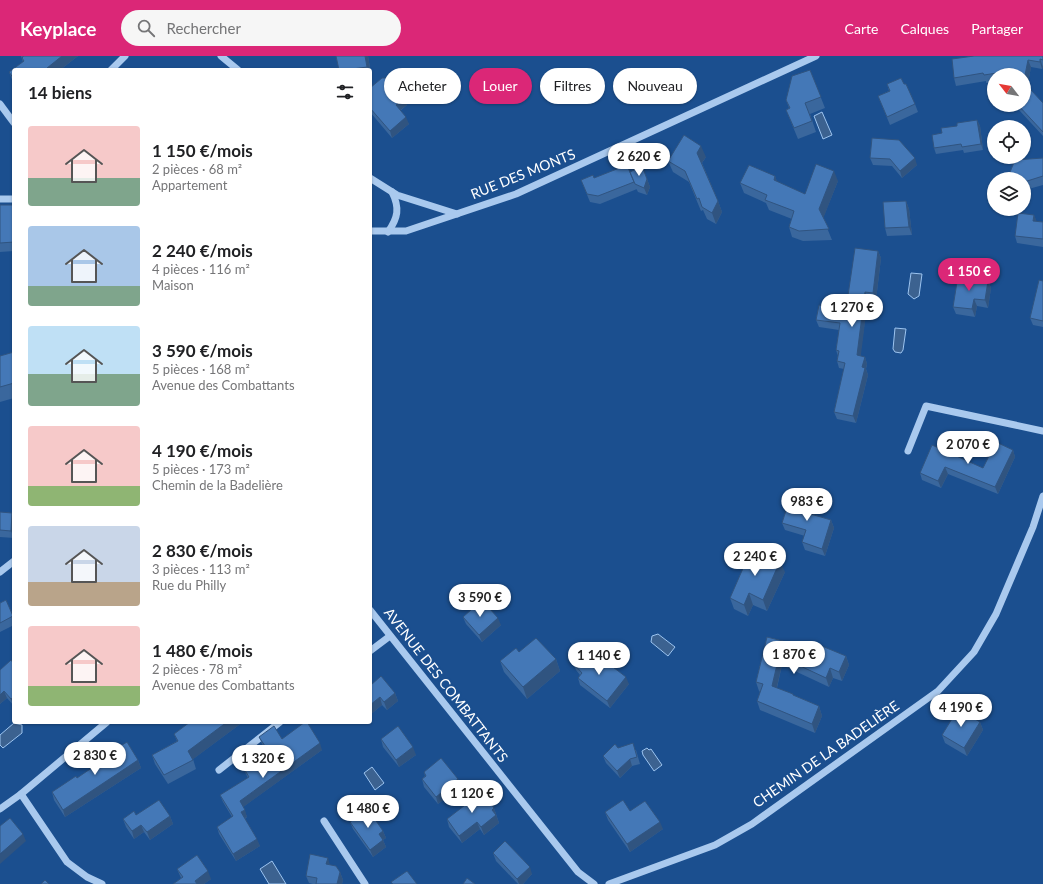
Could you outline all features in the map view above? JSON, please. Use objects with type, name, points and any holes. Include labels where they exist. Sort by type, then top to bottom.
[{"type":"street","points":[[114,68],[125,56]]},
{"type":"street","points":[[221,56],[236,68]]},
{"type":"street","name":"RUE DES MONTS","points":[[372,179],[392,192],[457,214],[516,194],[816,56]]},
{"type":"street","points":[[0,104],[12,120]]},
{"type":"street","points":[[388,232],[395,222],[398,211],[392,192]]},
{"type":"street","points":[[0,199],[12,199]]},
{"type":"street","points":[[372,231],[406,231],[457,214]]},
{"type":"street","points":[[908,451],[926,406],[1043,431]]},
{"type":"street","name":"CHEMIN DE LA BADELIÈRE","points":[[610,884],[715,845],[746,827],[938,691],[974,652],[996,614],[1033,527],[1043,496]]},
{"type":"street","points":[[0,572],[12,563]]},
{"type":"street","name":"AVENUE DES COMBATTANTS","points":[[372,613],[578,872],[594,884]]},
{"type":"street","points":[[372,650],[390,636]]},
{"type":"street","points":[[0,809],[21,794],[105,724]]},
{"type":"street","points":[[219,770],[277,724]]},
{"type":"street","points":[[21,794],[67,862],[87,877],[102,884]]},
{"type":"street","points":[[324,821],[365,884]]},
{"type":"water","points":[[822,112],[832,135],[823,139],[814,116]]},
{"type":"water","points":[[911,273],[922,274],[919,296],[914,299],[908,294]]},
{"type":"water","points":[[895,328],[906,329],[903,350],[901,353],[895,352],[893,349]]},
{"type":"water","points":[[658,634],[675,647],[668,656],[651,642],[652,636]]},
{"type":"water","points":[[13,724],[22,725],[22,733],[3,748],[0,745],[0,735]]},
{"type":"water","points":[[647,748],[649,750],[651,749],[662,765],[654,771],[643,755],[642,751]]},
{"type":"water","points":[[372,767],[384,783],[375,790],[364,773]]},
{"type":"water","points":[[272,861],[286,884],[269,884],[260,869]]},
{"type":"building","points":[[62,56],[47,68],[14,68],[24,61],[22,58]]},
{"type":"building","points":[[336,56],[365,56],[367,67],[339,68]]},
{"type":"building","points":[[974,56],[1043,56],[1043,60],[1040,59],[1040,62],[1028,60],[1026,68],[987,68],[987,75],[984,75],[983,73],[954,78],[952,59]]},
{"type":"building","points":[[810,70],[821,97],[805,103],[812,121],[794,128],[786,110],[790,108],[786,100],[792,76]]},
{"type":"building","points":[[384,78],[384,104],[397,104],[396,105],[406,117],[390,131],[372,110],[372,86]]},
{"type":"building","points":[[901,78],[904,84],[906,84],[915,104],[887,117],[878,96],[890,91],[887,84]]},
{"type":"building","points":[[1031,90],[1043,103],[1043,132],[1024,112],[1031,112]]},
{"type":"building","points":[[977,120],[981,144],[962,147],[961,144],[934,148],[932,135],[942,133],[941,128],[957,126],[957,123]]},
{"type":"building","points":[[684,135],[701,146],[697,153],[718,201],[712,213],[702,207],[685,171],[668,161]]},
{"type":"building","points":[[872,138],[899,140],[915,158],[900,171],[890,159],[870,158]]},
{"type":"building","points":[[1043,158],[1043,176],[1031,180],[1031,172],[1010,172],[1013,164],[1031,164],[1031,159]]},
{"type":"building","points":[[816,164],[834,171],[819,209],[829,229],[799,231],[789,227],[794,211],[765,200],[767,195],[740,183],[749,165],[775,176],[774,180],[805,194]]},
{"type":"building","points":[[627,165],[634,182],[598,196],[587,194],[581,180],[593,175],[594,178]]},
{"type":"building","points":[[642,166],[647,179],[644,188],[635,184],[630,172]]},
{"type":"building","points":[[906,201],[909,227],[885,228],[883,202]]},
{"type":"building","points":[[0,205],[12,205],[12,242],[0,243]]},
{"type":"building","points":[[1034,215],[1033,221],[1043,222],[1043,239],[1015,236],[1018,216]]},
{"type":"building","points":[[855,248],[878,251],[873,293],[865,292],[857,355],[865,357],[862,367],[865,368],[853,416],[834,412],[845,363],[837,361],[839,351],[836,350],[840,323],[816,320],[819,305],[846,309]]},
{"type":"building","points":[[958,276],[988,281],[985,300],[974,299],[972,309],[953,307]]},
{"type":"building","points":[[1039,280],[1043,281],[1043,321],[1030,318]]},
{"type":"building","points":[[12,353],[12,384],[0,387],[0,356]]},
{"type":"building","points":[[996,442],[1013,450],[995,487],[945,467],[938,481],[920,473],[932,445],[983,468]]},
{"type":"building","points":[[791,495],[808,500],[804,512],[831,520],[822,549],[802,542],[806,530],[782,523]]},
{"type":"building","points":[[0,512],[12,513],[11,531],[0,530]]},
{"type":"building","points":[[751,550],[780,561],[763,600],[749,593],[744,605],[730,598]]},
{"type":"building","points":[[6,600],[12,617],[0,623],[0,603]]},
{"type":"building","points":[[482,600],[498,618],[479,635],[463,617]]},
{"type":"building","points":[[767,637],[815,649],[817,644],[846,656],[839,672],[830,668],[826,678],[779,656],[772,686],[819,706],[812,724],[757,701],[763,684],[756,682]]},
{"type":"building","points":[[536,638],[556,659],[523,687],[500,661],[516,648],[519,652]]},
{"type":"building","points":[[583,654],[590,662],[596,654],[626,677],[607,701],[578,678],[582,673],[573,663]]},
{"type":"building","points":[[11,660],[11,699],[4,691],[0,695],[0,670]]},
{"type":"building","points":[[381,676],[395,693],[384,702],[380,697],[372,703],[372,684]]},
{"type":"building","points":[[958,709],[980,722],[964,748],[942,735]]},
{"type":"building","points":[[187,724],[224,724],[188,751],[193,760],[164,775],[152,755],[178,741],[174,734]]},
{"type":"building","points":[[302,724],[308,724],[320,743],[240,801],[245,810],[241,812],[257,839],[233,854],[217,827],[233,816],[220,795],[249,777],[243,767],[267,749],[259,737],[274,726],[282,739]]},
{"type":"building","points":[[398,726],[413,747],[396,760],[381,739]]},
{"type":"building","points":[[127,742],[138,760],[63,810],[52,792],[76,776],[77,778],[99,763],[97,760]]},
{"type":"building","points":[[633,743],[637,757],[630,759],[617,771],[603,756],[615,744],[618,748]]},
{"type":"building","points":[[441,758],[458,779],[436,797],[422,779],[426,776],[424,772]]},
{"type":"building","points":[[482,792],[494,808],[492,810],[496,815],[481,827],[477,822],[459,836],[447,819]]},
{"type":"building","points":[[159,800],[170,816],[147,832],[141,825],[132,831],[123,819],[134,811],[136,815]]},
{"type":"building","points":[[623,800],[630,811],[645,801],[660,822],[627,844],[605,812]]},
{"type":"building","points":[[368,809],[383,831],[379,834],[383,840],[370,850],[350,822]]},
{"type":"building","points":[[10,818],[23,834],[0,854],[0,826]]},
{"type":"building","points":[[505,841],[530,867],[517,879],[493,853]]},
{"type":"building","points":[[310,854],[328,858],[326,864],[336,866],[340,872],[337,884],[316,884],[317,878],[306,876]]},
{"type":"building","points":[[197,855],[208,871],[195,881],[197,884],[173,884],[183,877],[177,869]]},
{"type":"building","points":[[407,871],[417,884],[393,884],[391,882]]},
{"type":"building","points":[[467,878],[475,884],[463,884]]},
{"type":"building","points":[[45,880],[49,884],[41,884]]}]
